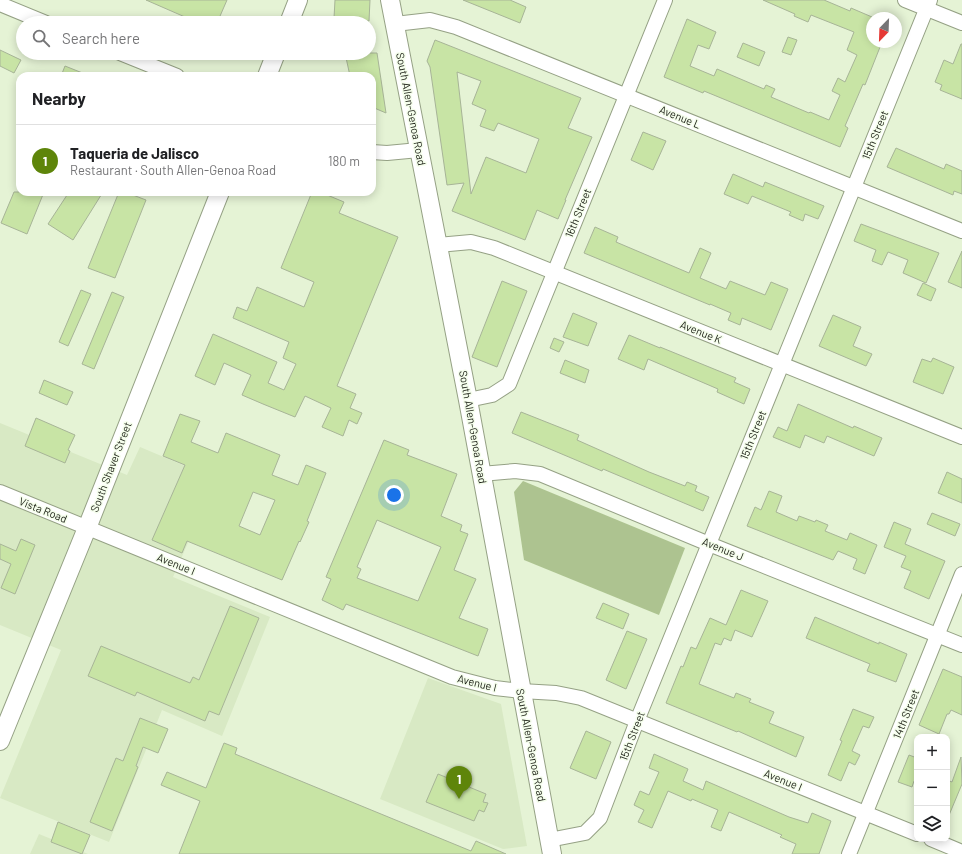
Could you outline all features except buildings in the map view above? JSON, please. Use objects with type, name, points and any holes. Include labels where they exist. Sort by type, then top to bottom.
[{"type":"main road","points":[[292,16],[298,0]]},
{"type":"main road","name":"South Allen-Genoa Road","points":[[390,0],[468,400],[550,847]]},
{"type":"main road","points":[[269,72],[273,60]]},
{"type":"main road","name":"South Shaver Street","points":[[0,740],[87,528],[218,196]]},
{"type":"street","name":"16th Street","points":[[468,400],[492,395],[509,384],[665,0]]},
{"type":"street","points":[[905,0],[928,4],[962,23]]},
{"type":"street","points":[[0,4],[29,16]]},
{"type":"street","name":"15th Street","points":[[550,847],[585,833],[600,818],[637,721],[928,4]]},
{"type":"street","name":"Avenue L","points":[[395,24],[430,20],[456,27],[962,230]]},
{"type":"street","points":[[137,60],[166,72]]},
{"type":"street","points":[[376,152],[387,153],[419,150]]},
{"type":"street","name":"Avenue K","points":[[438,245],[471,242],[494,248],[962,436]]},
{"type":"street","name":"Avenue J","points":[[481,474],[515,471],[540,474],[709,544],[962,645]]},
{"type":"street","name":"Vista Road","points":[[0,492],[87,528]]},
{"type":"street","name":"Avenue I","points":[[87,528],[452,677],[495,688],[556,693],[581,698],[914,833]]},
{"type":"street","name":"14th Street","points":[[849,854],[962,574]]},
{"type":"street","points":[[938,842],[962,852]]},
{"type":"shaded area","points":[[0,423],[127,475],[140,447],[216,479],[173,577],[270,617],[222,736],[162,710],[109,842],[0,798],[61,650],[0,625]]},
{"type":"shaded area","points":[[523,481],[685,548],[659,615],[524,560],[514,492]]},
{"type":"shaded area","points":[[428,678],[501,704],[527,846],[503,849],[380,799]]},
{"type":"shaded area","points":[[39,834],[88,854],[30,854]]},
{"type":"place","name":"Taqueria de Jalisco","points":[[459,799]]}]
